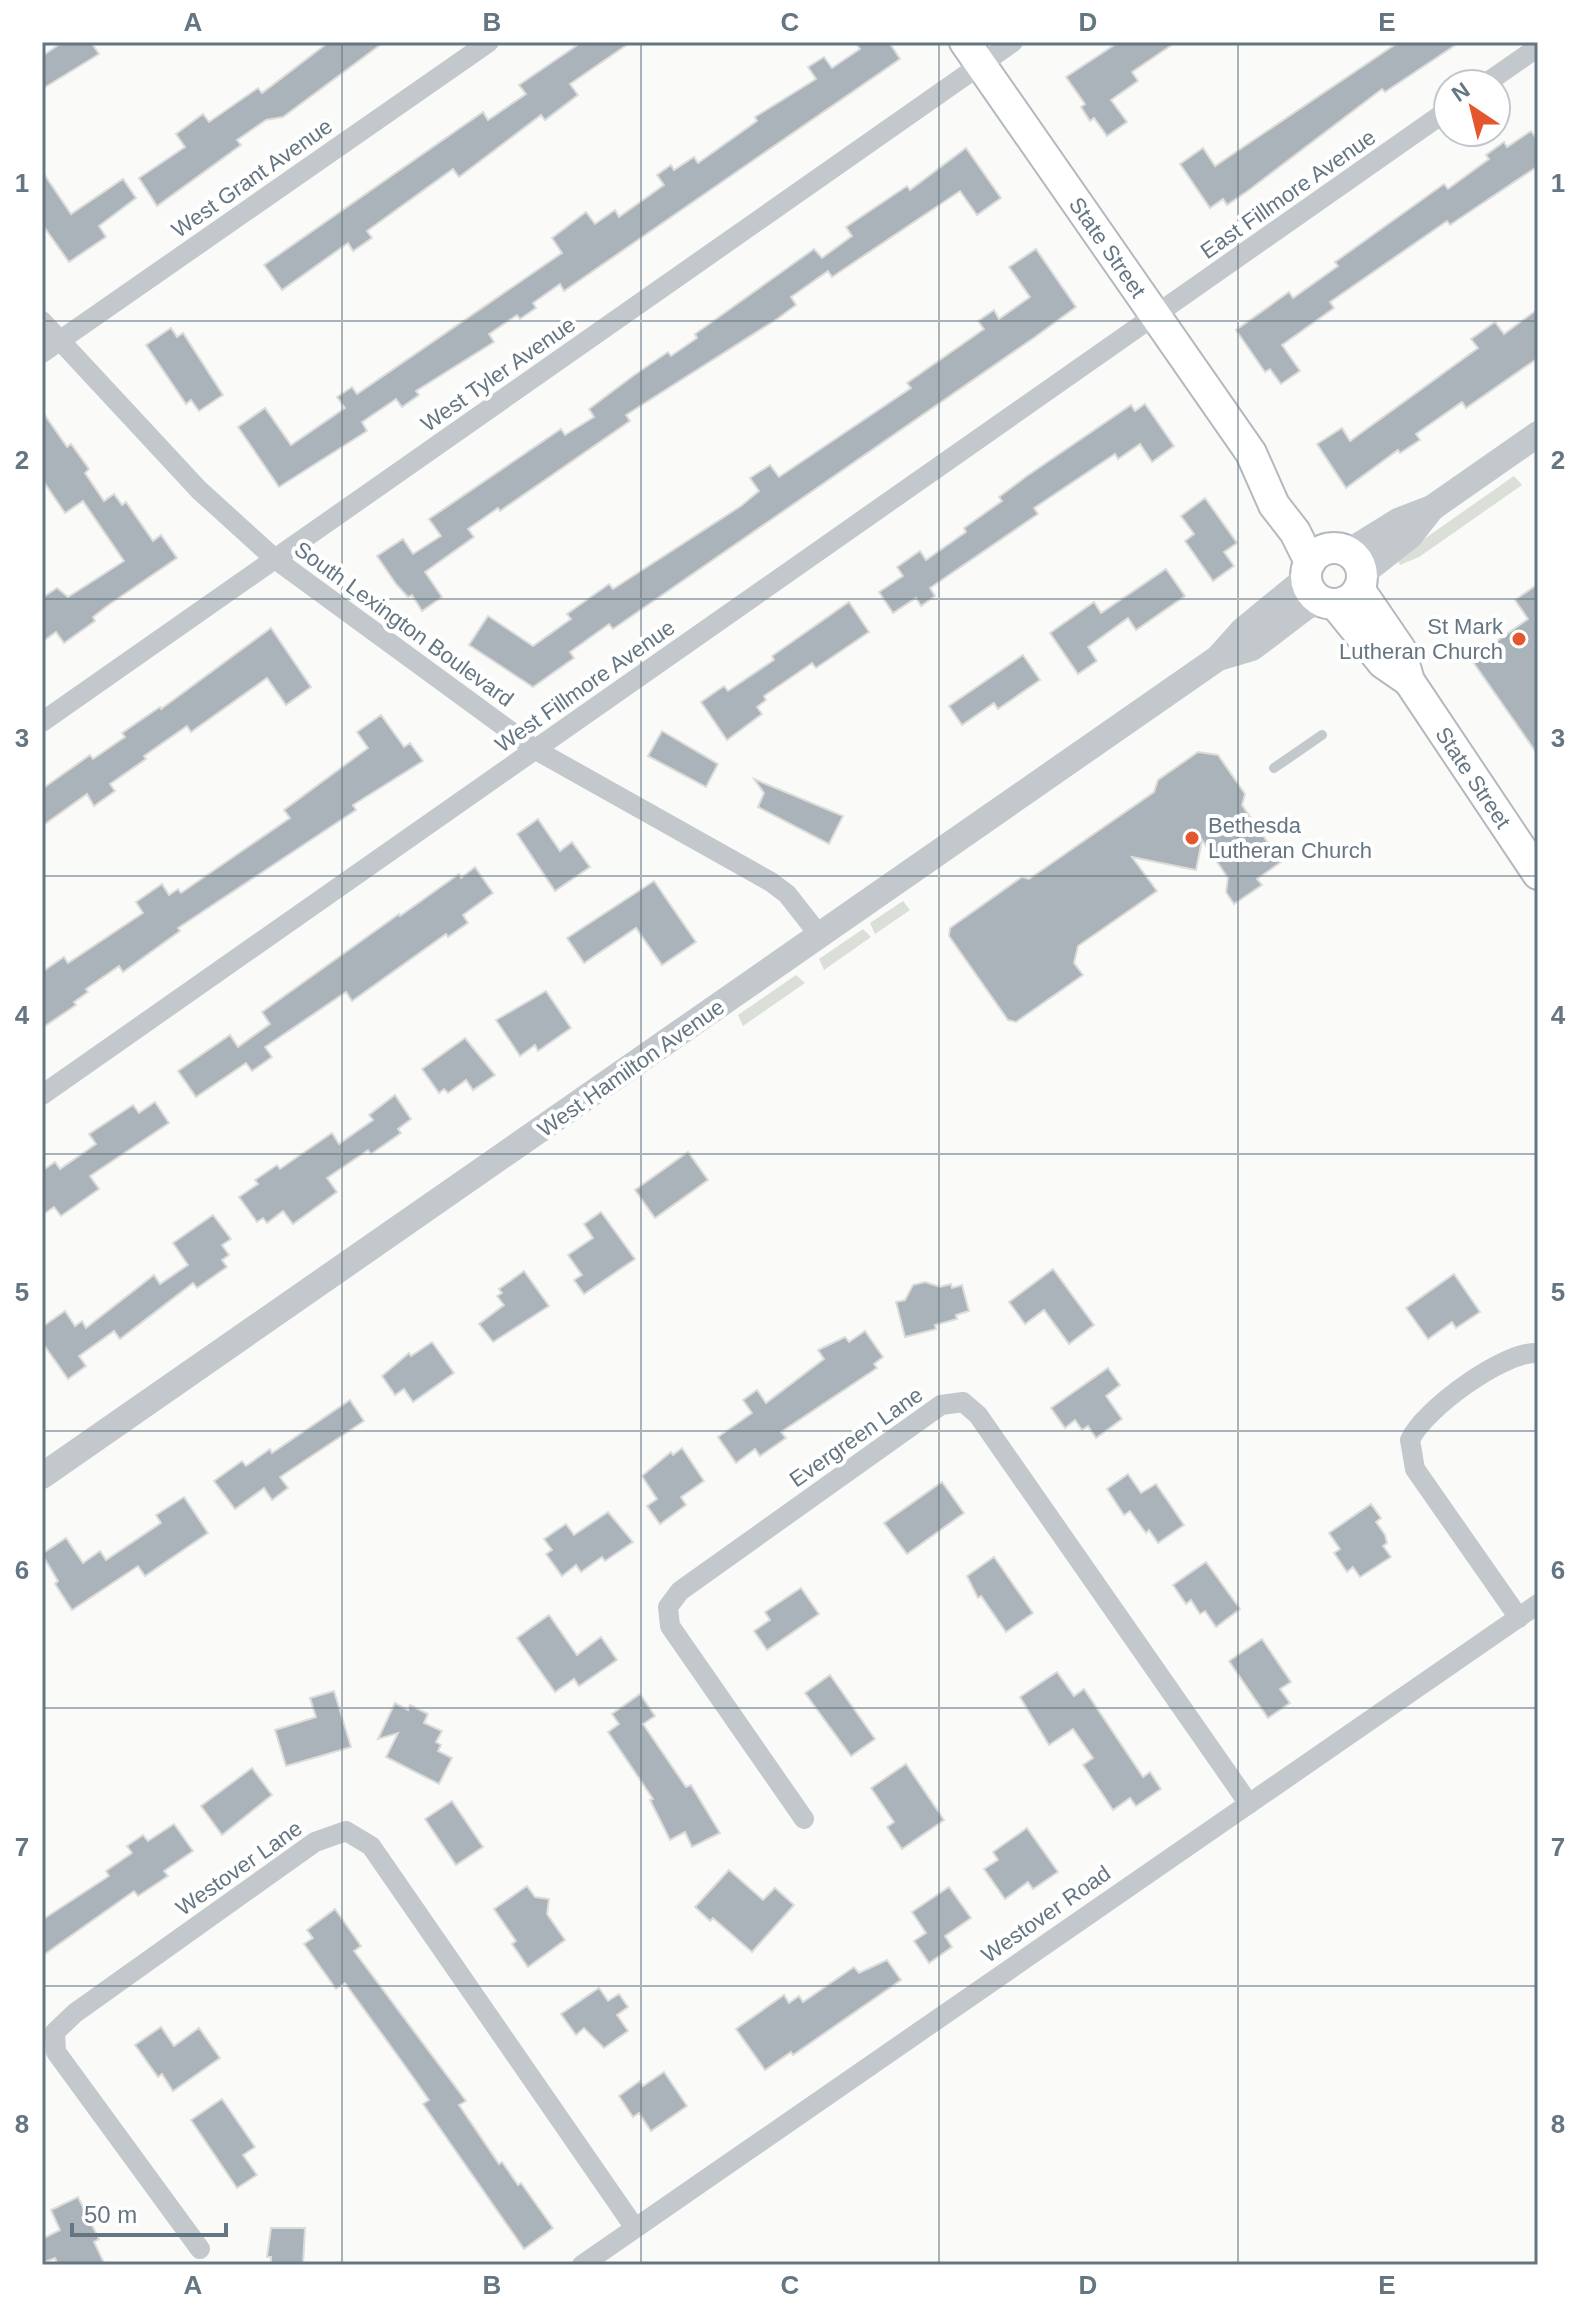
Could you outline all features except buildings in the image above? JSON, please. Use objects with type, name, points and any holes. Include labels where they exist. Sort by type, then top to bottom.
[{"type":"main road","name":"State Street","points":[[973,53],[1251,453],[1290,492],[1334,576],[1400,649],[1409,681],[1538,874]]},
{"type":"street","name":"West Grant Avenue","points":[[42,353],[489,42]]},
{"type":"street","name":"West Tyler Avenue","points":[[42,722],[275,559],[973,53],[1013,42]]},
{"type":"street","points":[[1508,68],[1538,47]]},
{"type":"street","name":"East Fillmore Avenue","points":[[1156,317],[1432,121]]},
{"type":"street","name":"West Fillmore Avenue","points":[[42,1095],[1156,317]]},
{"type":"street","name":"South Lexington Boulevard","points":[[42,321],[199,490],[275,559],[536,750],[771,882],[787,894],[820,936]]},
{"type":"street","name":"West Hamilton Avenue","points":[[42,1476],[1218,658],[1243,630],[1334,576],[1410,536],[1432,508],[1538,434]]},
{"type":"street","points":[[1519,1618],[1415,1469],[1410,1440],[1416,1425],[1427,1413],[1496,1367],[1527,1352],[1538,1353]]},
{"type":"street","name":"Evergreen Lane","points":[[804,1819],[670,1626],[668,1607],[680,1591],[941,1405],[963,1402],[978,1415],[1249,1804]]},
{"type":"street","name":"Westover Road","points":[[582,2265],[1538,1604]]},
{"type":"street","name":"Westover Lane","points":[[200,2249],[56,2052],[55,2032],[75,2013],[315,1842],[346,1831],[371,1846],[635,2228]]},
{"type":"lane","points":[[1274,768],[1322,735]]},
{"type":"shaded area","points":[[1514,476],[1522,485],[1419,557],[1400,565],[1397,558]]},
{"type":"shaded area","points":[[903,901],[910,910],[875,934],[870,923]]},
{"type":"shaded area","points":[[863,929],[871,937],[824,970],[819,959]]},
{"type":"shaded area","points":[[796,975],[805,983],[743,1026],[738,1015]]},
{"type":"place","name":"St Mark Lutheran Church","points":[[1519,639]]},
{"type":"place","name":"Bethesda Lutheran Church","points":[[1192,838]]}]
